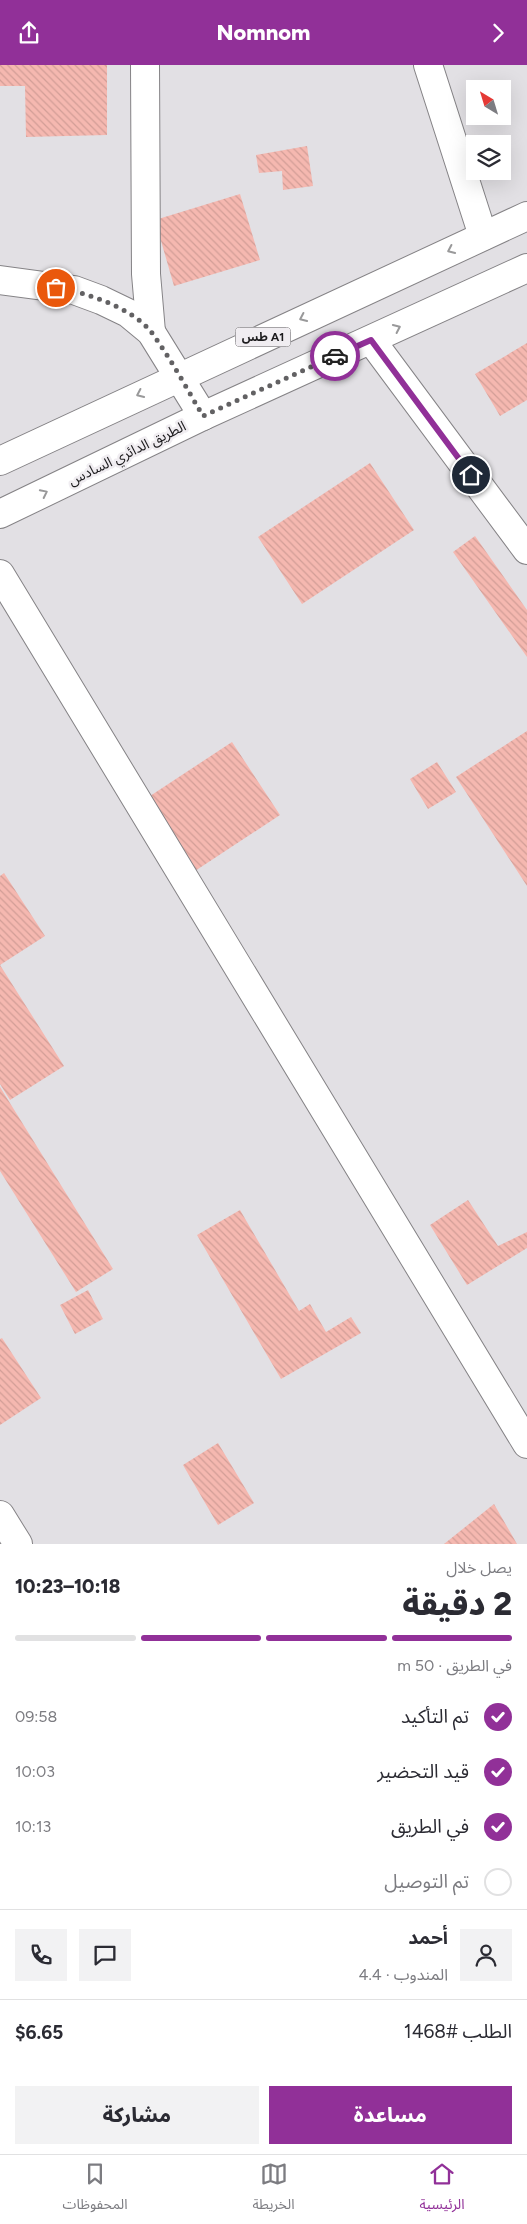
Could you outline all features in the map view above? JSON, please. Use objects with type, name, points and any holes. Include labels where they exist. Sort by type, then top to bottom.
[{"type":"main road","points":[[145,65],[146,274],[151,332]]},
{"type":"main road","points":[[428,65],[483,235]]},
{"type":"main road","name":"طس A1","points":[[0,461],[178,376],[527,215]]},
{"type":"main road","name":"الطريق الدائري السادس","points":[[0,514],[203,416],[527,268]]},
{"type":"main road","points":[[0,280],[74,290],[128,313],[151,332],[203,416]]},
{"type":"main road","points":[[371,340],[527,550]]},
{"type":"main road","points":[[0,574],[527,1444]]},
{"type":"main road","points":[[0,1515],[18,1544]]},
{"type":"building","points":[[0,65],[107,65],[107,135],[26,137],[25,86],[0,86]]},
{"type":"building","points":[[307,146],[313,186],[283,190],[282,171],[259,173],[256,155]]},
{"type":"building","points":[[240,194],[260,260],[174,286],[155,220]]},
{"type":"building","points":[[527,343],[527,400],[500,416],[475,374]]},
{"type":"building","points":[[370,463],[414,530],[302,604],[258,537]]},
{"type":"building","points":[[475,536],[527,610],[527,657],[453,552]]},
{"type":"building","points":[[527,731],[527,886],[456,777]]},
{"type":"building","points":[[232,742],[280,815],[195,871],[147,798]]},
{"type":"building","points":[[437,762],[456,792],[428,809],[410,779]]},
{"type":"building","points":[[4,873],[45,936],[0,965],[0,876]]},
{"type":"building","points":[[0,965],[64,1066],[10,1100],[0,1084]]},
{"type":"building","points":[[0,1087],[113,1269],[76,1292],[0,1171]]},
{"type":"building","points":[[468,1200],[498,1246],[527,1232],[527,1248],[467,1285],[430,1225]]},
{"type":"building","points":[[240,1210],[299,1311],[310,1304],[326,1332],[351,1317],[361,1333],[281,1379],[197,1235]]},
{"type":"building","points":[[88,1290],[103,1319],[75,1334],[60,1305]]},
{"type":"building","points":[[2,1338],[41,1398],[0,1425],[0,1339]]},
{"type":"building","points":[[218,1443],[254,1503],[218,1525],[183,1465]]},
{"type":"building","points":[[494,1504],[517,1544],[444,1544]]},
{"type":"way so far","points":[[56,288],[74,290],[101,300],[128,313],[151,332],[203,416],[335,356]]},
{"type":"route","points":[[335,356],[371,340],[471,475]]}]
